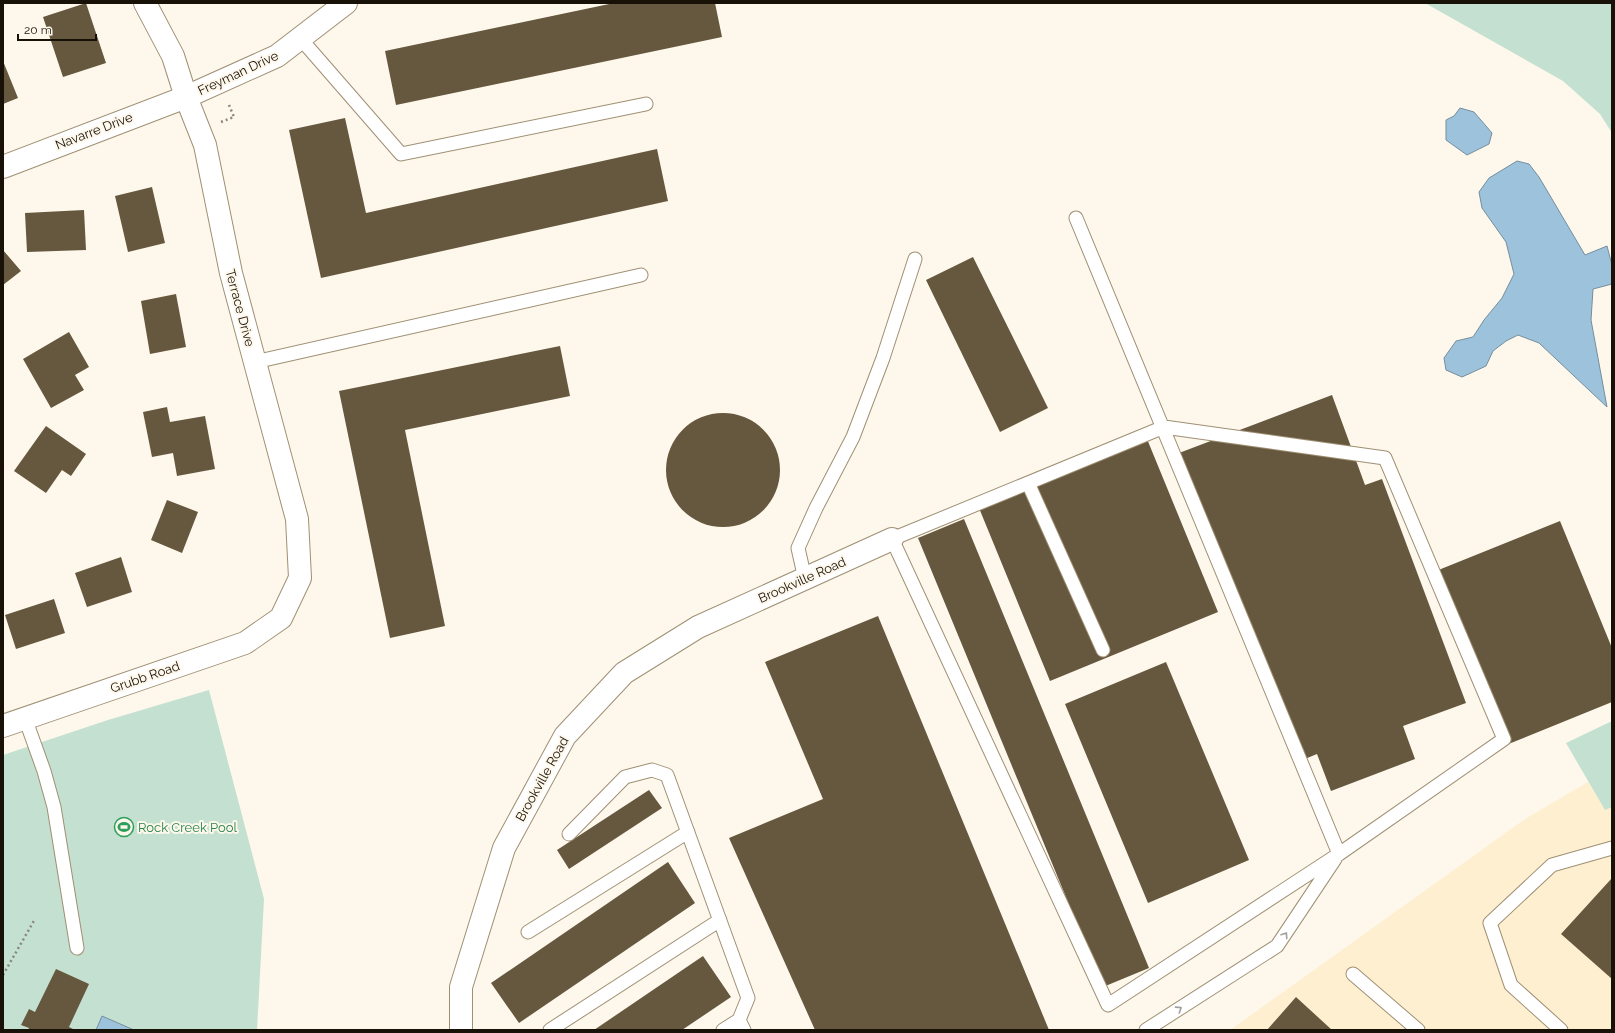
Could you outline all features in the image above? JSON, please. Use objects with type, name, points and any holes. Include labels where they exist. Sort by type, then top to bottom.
[{"type":"street","name":"Terrace Drive","points":[[145,3],[173,56],[186,97],[205,145],[230,273],[297,518],[300,578],[281,618]]},
{"type":"street","name":"Freyman Drive","points":[[186,97],[277,56],[346,3]]},
{"type":"street","name":"Navarre Drive","points":[[3,167],[186,97]]},
{"type":"street","name":"Brookville Road","points":[[461,1030],[461,987],[504,848],[565,736],[624,673],[698,627],[892,539]]},
{"type":"street","name":"Grubb Road","points":[[3,726],[245,643],[281,618]]},
{"type":"lane","points":[[300,38],[401,154],[646,104]]},
{"type":"lane","points":[[1076,218],[1164,427],[1339,854]]},
{"type":"lane","points":[[805,579],[798,548],[816,508],[853,437],[883,358],[915,259]]},
{"type":"lane","points":[[255,362],[641,275]]},
{"type":"lane","points":[[1164,427],[1385,458],[1504,739],[1339,854],[1108,1006],[892,539],[1164,427]]},
{"type":"lane","points":[[1028,483],[1103,650]]},
{"type":"lane","points":[[25,718],[54,807],[77,948]]},
{"type":"lane","points":[[568,834],[625,777],[652,770],[666,775],[748,998],[741,1025],[723,1030]]},
{"type":"lane","points":[[528,932],[688,832]]},
{"type":"lane","points":[[1561,1030],[1511,985],[1490,923],[1552,865],[1612,848]]},
{"type":"lane","points":[[1146,1030],[1277,946],[1339,854]]},
{"type":"lane","points":[[550,1030],[720,920]]},
{"type":"lane","points":[[1353,974],[1418,1030]]},
{"type":"path","points":[[3,975],[34,919]]},
{"type":"shaded area","points":[[1612,768],[1612,1030],[1230,1030],[1525,819]]},
{"type":"green space","points":[[1425,3],[1612,3],[1612,133],[1600,114],[1563,81]]},
{"type":"green space","name":"Rock Creek Pool","points":[[209,690],[264,899],[257,1030],[3,1030],[3,755],[108,720]]},
{"type":"green space","points":[[1612,721],[1612,807],[1605,810],[1566,743]]},
{"type":"water","points":[[1460,108],[1474,112],[1492,133],[1489,144],[1467,155],[1446,140],[1446,120],[1454,116]]},
{"type":"water","points":[[1517,161],[1529,164],[1539,177],[1585,255],[1607,246],[1612,265],[1612,284],[1593,289],[1591,320],[1607,407],[1539,343],[1518,335],[1506,341],[1493,351],[1486,366],[1462,377],[1446,370],[1444,358],[1456,341],[1473,337],[1484,320],[1502,298],[1514,274],[1506,242],[1482,208],[1479,192],[1489,178]]},
{"type":"water","points":[[102,1016],[134,1030],[96,1030]]},
{"type":"building","points":[[86,3],[106,63],[63,77],[43,17]]},
{"type":"building","points":[[614,3],[715,3],[722,37],[396,105],[385,51]]},
{"type":"building","points":[[3,61],[18,98],[3,104]]},
{"type":"building","points":[[345,118],[366,213],[657,149],[668,201],[321,278],[289,130]]},
{"type":"building","points":[[152,187],[165,243],[128,252],[115,196]]},
{"type":"building","points":[[84,210],[86,250],[27,252],[25,213]]},
{"type":"building","points":[[3,250],[21,271],[3,285]]},
{"type":"building","points":[[973,257],[1048,408],[1000,432],[926,280]]},
{"type":"building","points":[[176,294],[186,347],[150,354],[141,301]]},
{"type":"building","points":[[69,332],[89,367],[75,375],[84,390],[51,408],[23,359]]},
{"type":"building","points":[[560,346],[570,396],[405,430],[445,626],[390,638],[339,391]]},
{"type":"building","points":[[1332,395],[1365,485],[1382,479],[1466,703],[1403,726],[1415,759],[1331,791],[1317,754],[1295,763],[1179,453]]},
{"type":"building","points":[[167,407],[170,422],[205,416],[215,469],[177,476],[173,453],[152,457],[143,412]]},
{"type":"building","points":[[723,413],[734,414],[745,418],[763,430],[775,448],[779,459],[779,481],[775,492],[763,510],[745,522],[734,526],[723,527],[712,526],[701,522],[683,510],[671,492],[667,481],[666,470],[667,459],[671,448],[683,430],[701,418],[712,414]]},
{"type":"building","points":[[46,426],[86,454],[71,476],[62,470],[46,493],[14,471]]},
{"type":"building","points":[[1147,439],[1218,612],[1050,681],[979,508]]},
{"type":"building","points":[[167,500],[198,512],[182,553],[151,540]]},
{"type":"building","points":[[964,519],[1149,968],[1103,987],[918,538]]},
{"type":"building","points":[[1560,521],[1612,648],[1612,702],[1506,745],[1436,571]]},
{"type":"building","points":[[121,557],[132,592],[87,607],[75,573]]},
{"type":"building","points":[[54,599],[65,633],[16,649],[5,615]]},
{"type":"building","points":[[878,616],[1049,1030],[815,1030],[729,838],[823,799],[765,662]]},
{"type":"building","points":[[1166,662],[1249,860],[1148,903],[1065,704]]},
{"type":"building","points":[[649,790],[662,808],[569,869],[557,850]]},
{"type":"building","points":[[668,862],[695,903],[519,1023],[491,983]]},
{"type":"building","points":[[1612,878],[1612,979],[1561,934]]},
{"type":"building","points":[[703,956],[731,997],[682,1030],[594,1030]]},
{"type":"building","points":[[56,969],[89,984],[69,1027],[75,1030],[28,1030],[29,1028],[21,1025],[29,1009],[35,1012]]},
{"type":"building","points":[[1296,997],[1332,1030],[1267,1030]]},
{"type":"place","name":"Rock Creek Pool","points":[[124,827]]}]
